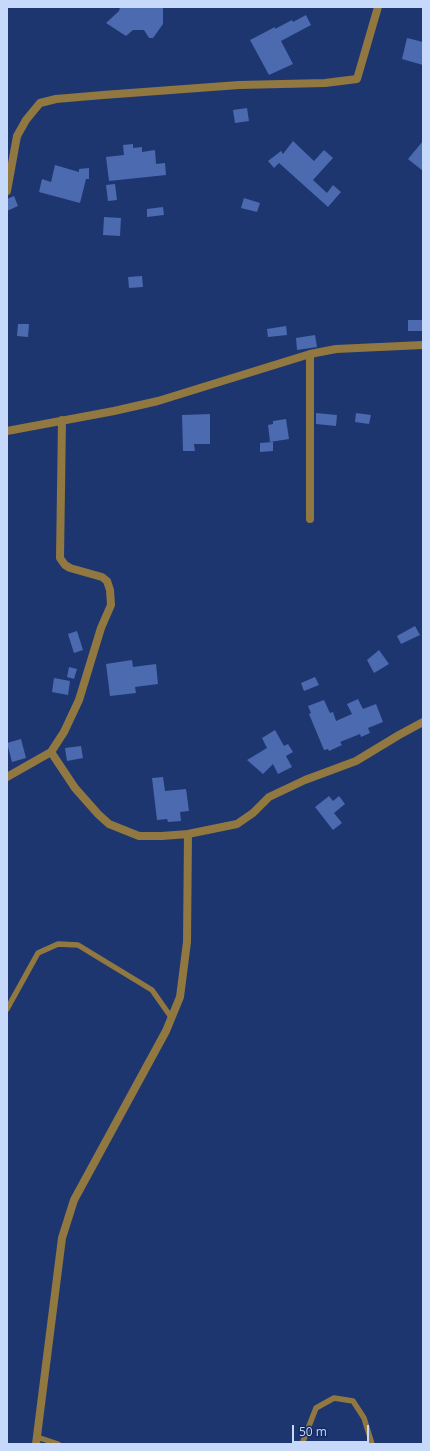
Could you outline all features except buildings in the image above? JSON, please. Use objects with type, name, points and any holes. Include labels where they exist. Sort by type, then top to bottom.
[{"type":"street","points":[[7,191],[17,136],[26,120],[40,103],[103,94],[240,85],[326,83],[357,79],[378,7]]},
{"type":"street","points":[[7,431],[158,401],[310,354],[355,347],[423,345]]},
{"type":"street","points":[[310,354],[310,519]]},
{"type":"street","points":[[7,777],[51,752],[64,732],[78,700],[101,628],[111,605],[112,596],[107,581],[102,577],[70,568],[63,563],[60,558],[62,420]]},
{"type":"street","points":[[51,752],[75,788],[109,824],[139,836],[188,834],[237,824],[247,818],[259,805],[275,794],[356,761],[423,722]]},
{"type":"street","points":[[36,1440],[62,1238],[74,1200],[166,1031],[180,997],[187,942],[188,834]]},
{"type":"lane","points":[[7,1010],[38,953],[58,944],[78,945],[152,990],[171,1017]]},
{"type":"lane","points":[[302,1444],[316,1408],[334,1398],[353,1401],[364,1418],[372,1444]]},
{"type":"lane","points":[[36,1440],[58,1444]]}]
